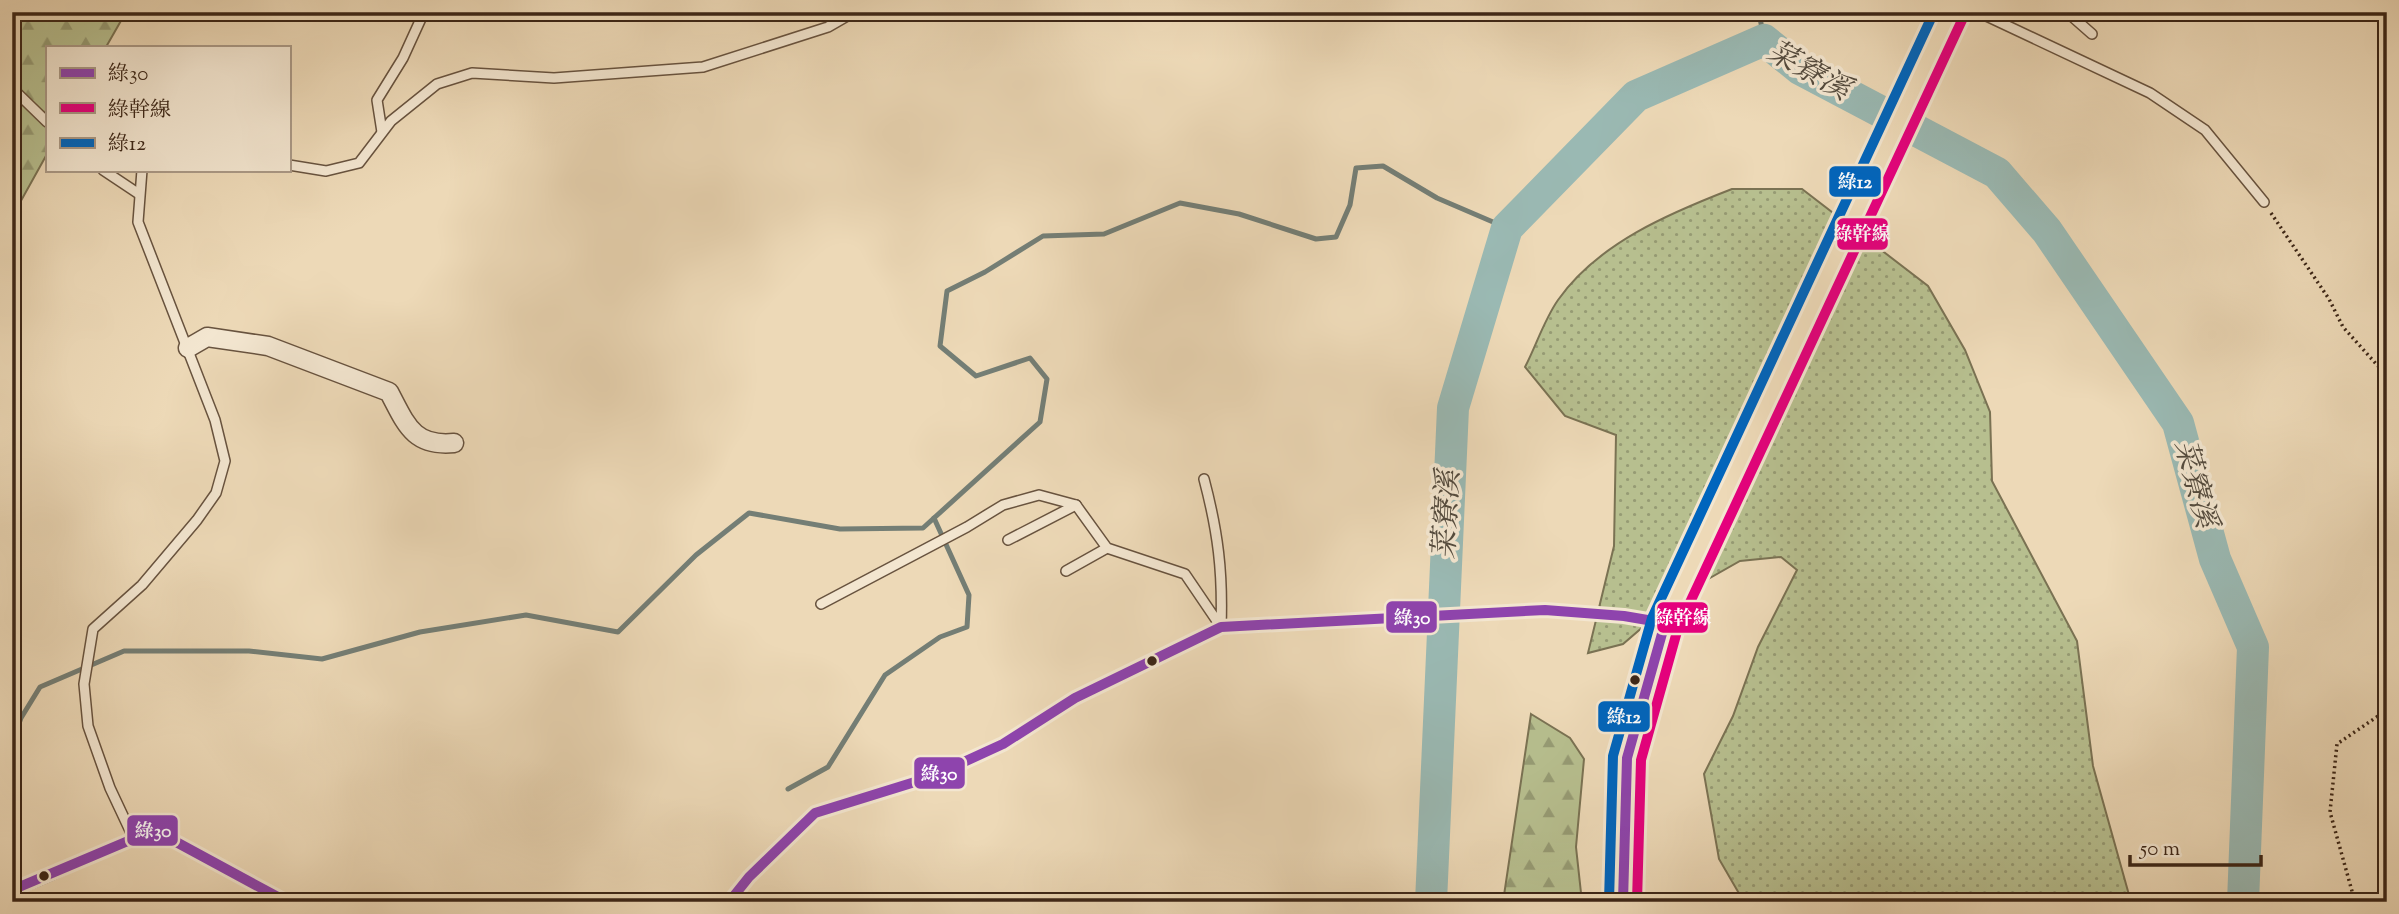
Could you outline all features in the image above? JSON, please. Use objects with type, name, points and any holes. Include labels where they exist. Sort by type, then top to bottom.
[{"type":"main road","points":[[1623,902],[1622,824],[1627,758],[1665,623],[1950,12]]},
{"type":"street","points":[[188,348],[207,337],[268,346],[388,392],[409,430],[433,445],[454,443]]},
{"type":"lane","points":[[382,132],[377,100],[402,58],[424,12]]},
{"type":"lane","points":[[290,165],[326,171],[359,163],[391,121],[437,84],[472,73],[554,78],[703,67],[828,27],[854,12]]},
{"type":"lane","points":[[1978,12],[2150,93],[2205,130],[2264,202]]},
{"type":"lane","points":[[1995,19],[2034,12]]},
{"type":"lane","points":[[2067,12],[2092,34]]},
{"type":"lane","points":[[12,88],[46,121]]},
{"type":"lane","points":[[106,172],[139,194]]},
{"type":"lane","points":[[133,836],[110,788],[88,726],[83,684],[93,629],[142,585],[216,493],[225,460],[215,420],[138,222],[142,172]]},
{"type":"lane","points":[[1204,479],[1217,529],[1223,574],[1221,627]]},
{"type":"lane","points":[[821,604],[1003,505],[1039,495],[1076,505],[1107,548],[1185,574],[1221,627]]},
{"type":"lane","points":[[1008,540],[1076,505]]},
{"type":"lane","points":[[1066,571],[1107,548]]},
{"type":"lane","points":[[729,902],[749,877],[815,813],[931,777],[1003,744],[1075,698],[1221,627],[1545,610],[1624,616],[1665,623]]},
{"type":"lane","points":[[12,890],[37,882],[133,836],[153,830],[287,902]]},
{"type":"path","points":[[2264,202],[2329,299],[2343,327],[2387,376]]},
{"type":"path","points":[[2355,902],[2330,812],[2337,744],[2387,710]]},
{"type":"green space","points":[[12,12],[126,12],[107,46],[46,46],[46,156],[12,217]]},
{"type":"green space","points":[[1732,189],[1802,189],[1928,286],[1965,350],[1990,412],[1992,481],[2077,641],[2093,766],[2131,902],[1744,902],[1719,859],[1704,774],[1733,716],[1758,647],[1797,570],[1781,557],[1740,561],[1680,595],[1623,644],[1588,653],[1614,546],[1616,435],[1565,416],[1525,367],[1558,300],[1593,262],[1637,232],[1684,208]]},
{"type":"green space","points":[[1531,714],[1570,738],[1584,759],[1576,847],[1582,902],[1503,902]]},
{"type":"waterway","points":[[1759,12],[1764,40]]},
{"type":"waterway","name":"菜竂溪","points":[[1431,902],[1453,408],[1507,228],[1636,96],[1764,40],[1800,69],[1997,173],[2047,231],[2178,423],[2215,559],[2253,647],[2243,902]]},
{"type":"waterway","points":[[12,743],[21,718],[40,687],[124,651],[249,651],[322,659],[420,632],[526,615],[618,632],[696,555],[749,513],[840,529],[923,528],[1040,422],[1047,379],[1030,358],[976,376],[940,346],[947,291],[985,272],[1043,236],[1104,234],[1180,203],[1239,214],[1316,239],[1336,237],[1350,205],[1356,168],[1383,166],[1437,198],[1507,228]]},
{"type":"waterway","points":[[788,789],[828,767],[885,675],[940,637],[967,627],[969,595],[934,518]]},
{"type":"transit line","name":"綠12","points":[[1609,902],[1613,756],[1652,618],[1934,12]]},
{"type":"transit line","name":"綠幹線","points":[[1637,902],[1641,760],[1678,628],[1963,18]]},
{"type":"transit line","name":"綠30","points":[[729,902],[749,877],[815,813],[931,777],[1003,744],[1075,698],[1221,627],[1545,610],[1624,616],[1665,623]]},
{"type":"transit line","name":"綠30","points":[[1623,902],[1627,758],[1665,623]]},
{"type":"transit line","name":"綠30","points":[[12,890],[154,830],[287,902]]}]
